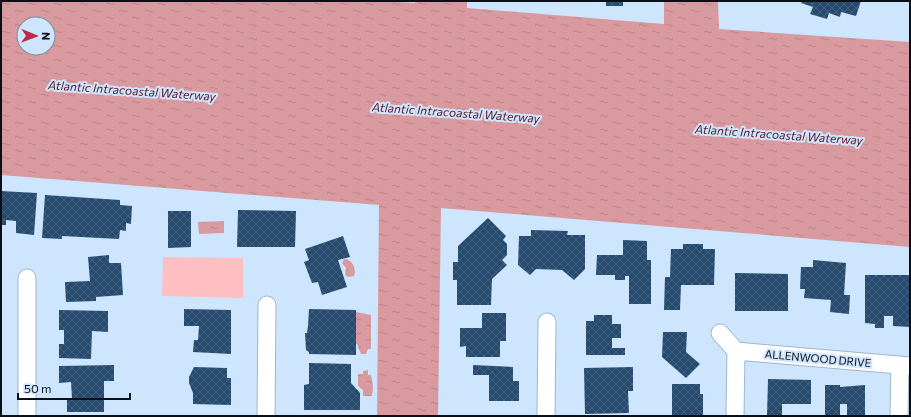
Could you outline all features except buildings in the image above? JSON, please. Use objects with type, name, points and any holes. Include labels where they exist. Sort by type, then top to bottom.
[{"type":"street","points":[[27,278],[27,416]]},
{"type":"street","points":[[266,416],[267,305]]},
{"type":"street","points":[[546,416],[547,322]]},
{"type":"street","points":[[720,334],[736,351],[735,416]]},
{"type":"street","name":"ALLENWOOD DRIVE","points":[[736,351],[905,365]]},
{"type":"street","points":[[899,416],[905,365]]},
{"type":"shaded area","points":[[163,257],[243,258],[243,298],[162,296]]},
{"type":"water","name":"Atlantic Intracoastal Waterway","points":[[1,1],[383,1],[415,3],[415,1],[467,1],[467,8],[664,24],[664,1],[718,1],[719,29],[910,42],[910,247],[441,208],[438,416],[377,416],[379,205],[1,175]]},
{"type":"water","points":[[224,221],[224,233],[199,234],[198,222]]},
{"type":"water","points":[[344,259],[347,259],[353,265],[355,270],[354,276],[348,277],[345,275],[346,268],[342,263]]},
{"type":"water","points":[[356,312],[371,315],[371,349],[368,349],[366,354],[361,354],[356,344]]},
{"type":"water","points":[[368,370],[368,375],[371,375],[373,386],[372,396],[363,396],[363,390],[358,386],[358,374],[363,374],[363,371]]}]
